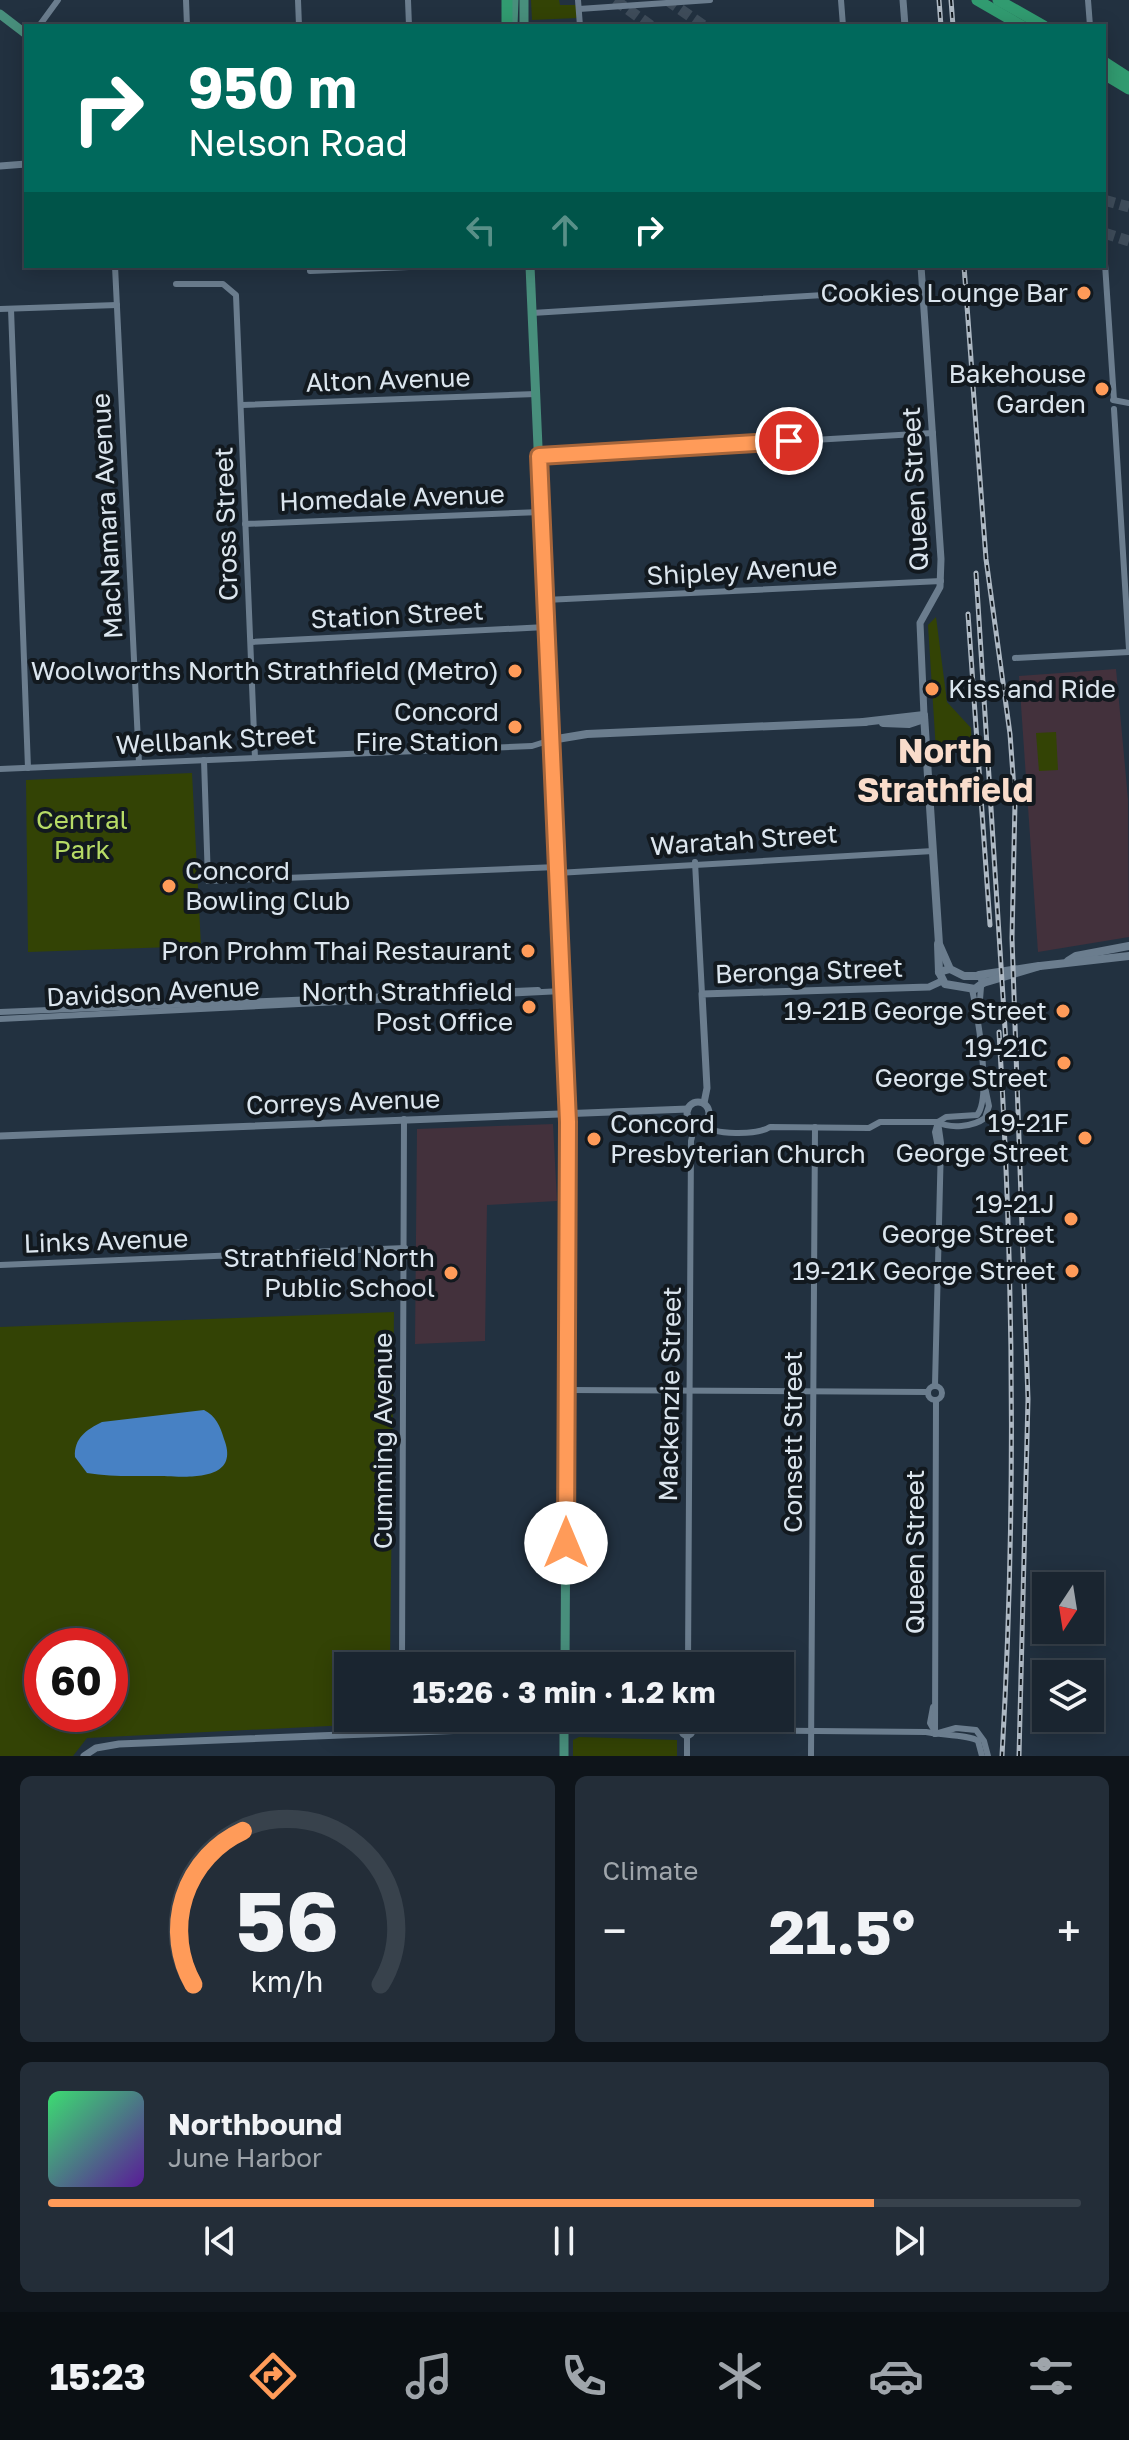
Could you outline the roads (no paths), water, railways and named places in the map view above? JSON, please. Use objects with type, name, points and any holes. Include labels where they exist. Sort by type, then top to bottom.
[{"type":"highway","points":[[507,0],[507,24]]},
{"type":"highway","points":[[977,0],[1019,24]]},
{"type":"highway","points":[[998,0],[1040,24]]},
{"type":"highway","points":[[1106,63],[1129,78]]},
{"type":"highway","points":[[1106,75],[1129,89]]},
{"type":"main road","points":[[513,24],[514,0]]},
{"type":"main road","points":[[524,0],[524,24]]},
{"type":"main road","points":[[0,14],[24,32]]},
{"type":"main road","points":[[530,268],[567,1112],[565,1652]]},
{"type":"main road","name":"Wellbank Street","points":[[863,722],[909,724],[924,717]]},
{"type":"main road","name":"Wellbank Street","points":[[551,740],[587,734],[924,717]]},
{"type":"main road","name":"Queen Street","points":[[924,717],[940,977]]},
{"type":"main road","points":[[909,724],[926,734]]},
{"type":"main road","name":"Queen Street","points":[[939,944],[950,969]]},
{"type":"main road","points":[[1067,961],[1076,956],[1129,946]]},
{"type":"main road","points":[[940,977],[980,983],[1029,968],[1067,961],[1129,956]]},
{"type":"main road","points":[[940,977],[950,969],[980,983]]},
{"type":"main road","points":[[564,1732],[564,1756]]},
{"type":"street","points":[[40,24],[58,0]]},
{"type":"street","points":[[186,0],[187,24]]},
{"type":"street","points":[[298,0],[299,24]]},
{"type":"street","points":[[408,0],[409,24]]},
{"type":"street","points":[[578,0],[580,24]]},
{"type":"street","points":[[579,9],[710,0]]},
{"type":"street","points":[[841,0],[843,24]]},
{"type":"street","points":[[903,0],[905,24]]},
{"type":"street","points":[[1088,0],[1090,24]]},
{"type":"street","points":[[0,166],[24,164]]},
{"type":"street","name":"MacNamara Avenue","points":[[115,268],[139,763]]},
{"type":"street","points":[[310,268],[310,271],[384,268]]},
{"type":"street","name":"Queen Street","points":[[921,268],[941,581],[920,623],[924,717]]},
{"type":"street","points":[[1015,658],[1129,650],[1126,559],[1105,268]]},
{"type":"street","name":"Cross Street","points":[[176,284],[223,284],[233,289],[242,405],[255,758]]},
{"type":"street","points":[[532,313],[922,289]]},
{"type":"street","points":[[0,309],[117,305]]},
{"type":"street","points":[[11,309],[28,768]]},
{"type":"street","name":"Alton Avenue","points":[[242,405],[536,394]]},
{"type":"street","points":[[1116,404],[1129,403]]},
{"type":"street","points":[[539,456],[933,433]]},
{"type":"street","name":"Homedale Avenue","points":[[245,524],[541,512]]},
{"type":"street","name":"Shipley Avenue","points":[[545,600],[941,581]]},
{"type":"street","name":"Station Street","points":[[251,642],[546,627]]},
{"type":"street","name":"Wellbank Street","points":[[0,769],[532,746],[551,740]]},
{"type":"street","name":"Waratah Street","points":[[204,760],[208,881],[557,870],[933,851]]},
{"type":"street","points":[[695,862],[707,1088],[704,1103],[709,1112],[698,1124]]},
{"type":"street","name":"Beronga Street","points":[[702,994],[917,988],[929,987],[940,977]]},
{"type":"street","points":[[704,1103],[696,1102],[688,1109],[689,1119],[710,1130],[757,1133],[770,1127],[869,1128],[880,1122],[938,1122],[979,1113],[983,1080],[980,983]]},
{"type":"street","name":"Davidson Avenue","points":[[0,1012],[562,991]]},
{"type":"street","name":"Davidson Avenue","points":[[0,1019],[562,991]]},
{"type":"street","name":"Correys Avenue","points":[[0,1136],[688,1109]]},
{"type":"street","name":"Cumming Avenue","points":[[402,1652],[404,1119]]},
{"type":"street","points":[[928,1392],[935,1385],[941,1131],[938,1122]]},
{"type":"street","name":"Mackenzie Street","points":[[688,1652],[691,1141],[698,1124]]},
{"type":"street","name":"Consett Street","points":[[811,1756],[815,1127]]},
{"type":"street","name":"Links Avenue","points":[[0,1265],[405,1248]]},
{"type":"street","name":"Queen Street","points":[[935,1385],[942,1393],[936,1400],[934,1704],[930,1723],[935,1734]]},
{"type":"street","points":[[568,1390],[928,1392],[936,1400]]},
{"type":"street","points":[[794,1729],[935,1734],[956,1728],[976,1730],[984,1741],[985,1756]]},
{"type":"street","points":[[84,1756],[96,1748],[119,1744],[416,1732]]},
{"type":"street","points":[[673,1732],[684,1733],[687,1756]]},
{"type":"water","points":[[204,1410],[212,1415],[224,1439],[227,1454],[224,1464],[217,1471],[193,1476],[104,1475],[87,1473],[75,1457],[82,1435],[102,1422]]},
{"type":"tunnel","points":[[615,0],[648,24]]},
{"type":"tunnel","points":[[667,0],[701,24]]},
{"type":"tunnel","points":[[1106,201],[1129,207]]},
{"type":"tunnel","points":[[1106,234],[1129,241]]},
{"type":"railway","points":[[939,0],[941,24]]},
{"type":"railway","points":[[951,0],[953,24]]},
{"type":"railway","points":[[964,268],[986,559],[1010,734],[1015,803],[1012,938],[1028,1399],[1019,1756]]},
{"type":"railway","points":[[976,573],[1006,1044]]},
{"type":"railway","points":[[968,614],[990,925]]},
{"type":"railway","points":[[999,1032],[1008,1213],[1011,1394],[1010,1575],[1002,1756]]},
{"type":"place","name":"Cookies Lounge Bar","points":[[1084,293]]},
{"type":"place","name":"Bakehouse Garden","points":[[1102,389]]},
{"type":"place","name":"Woolworths North Strathfield (Metro)","points":[[515,671]]},
{"type":"place","name":"Kiss and Ride","points":[[932,689]]},
{"type":"place","name":"Concord Fire Station","points":[[515,727]]},
{"type":"place","name":"Concord Bowling Club","points":[[169,886]]},
{"type":"place","name":"Pron Prohm Thai Restaurant","points":[[528,951]]},
{"type":"place","name":"North Strathfield Post Office","points":[[529,1007]]},
{"type":"place","name":"19-21B George Street","points":[[1063,1011]]},
{"type":"place","name":"19-21C George Street","points":[[1064,1063]]},
{"type":"place","name":"19-21F George Street","points":[[1085,1138]]},
{"type":"place","name":"Concord Presbyterian Church","points":[[594,1139]]},
{"type":"place","name":"19-21J George Street","points":[[1071,1219]]},
{"type":"place","name":"19-21K George Street","points":[[1072,1271]]},
{"type":"place","name":"Strathfield North Public School","points":[[451,1273]]},
{"type":"district","name":"North Strathfield","points":[[945,770]]},
{"type":"park label","name":"Central Park","points":[[82,835]]}]
